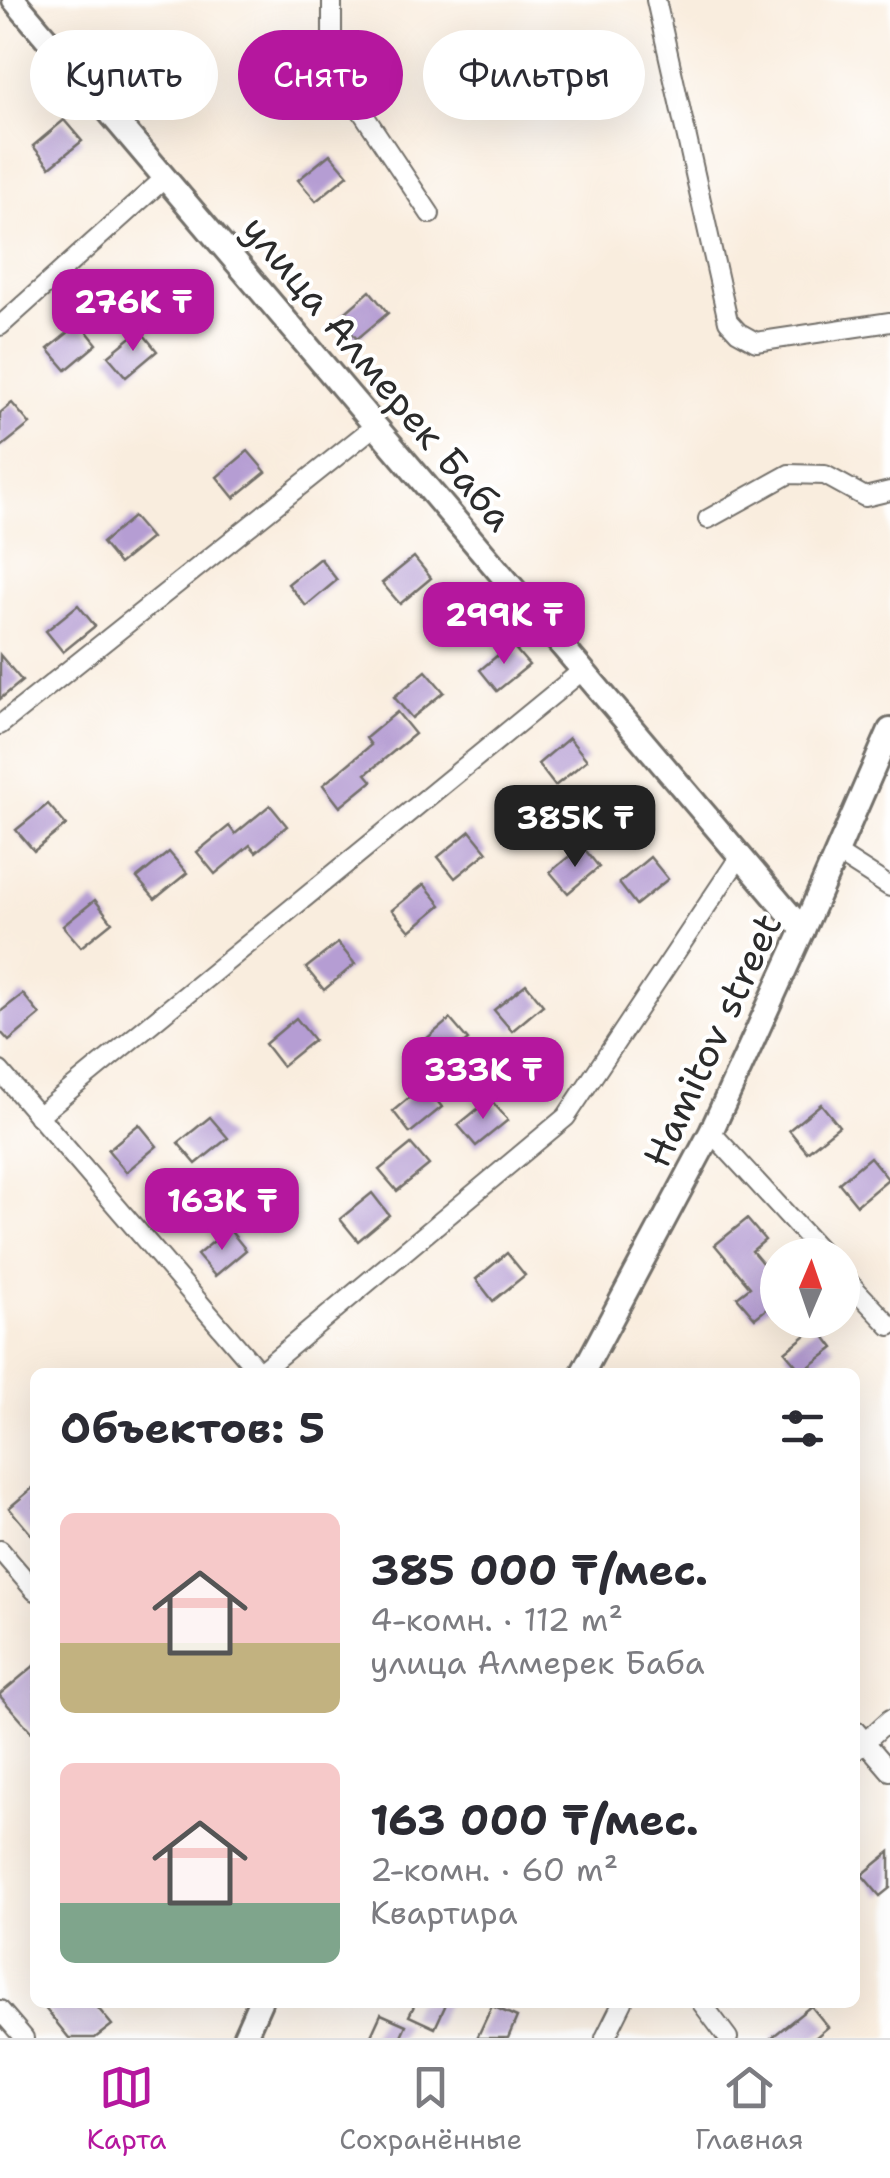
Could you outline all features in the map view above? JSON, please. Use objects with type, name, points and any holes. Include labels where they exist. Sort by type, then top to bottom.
[{"type":"street","name":"улица Алмерек Баба","points":[[14,0],[803,930]]},
{"type":"street","points":[[332,0],[332,55],[338,76],[430,214]]},
{"type":"street","points":[[656,0],[728,321],[756,342],[890,322]]},
{"type":"street","points":[[0,326],[166,177]]},
{"type":"street","points":[[0,725],[376,425]]},
{"type":"street","points":[[708,519],[790,474],[825,475],[865,496],[890,492]]},
{"type":"street","points":[[38,1116],[583,670]]},
{"type":"street","name":"Hamitov street","points":[[585,1368],[711,1132],[890,730]]},
{"type":"street","points":[[836,853],[890,888]]},
{"type":"street","points":[[265,1368],[566,1117],[740,856]]},
{"type":"street","points":[[0,1071],[257,1368]]},
{"type":"street","points":[[711,1132],[808,1238]]},
{"type":"street","points":[[860,1294],[890,1326]]},
{"type":"street","points":[[0,1550],[30,1585]]},
{"type":"street","points":[[860,1740],[890,1718]]},
{"type":"street","points":[[860,1743],[890,1770]]},
{"type":"street","points":[[244,2038],[257,2008]]},
{"type":"street","points":[[605,2038],[620,2008]]},
{"type":"street","points":[[706,2008],[728,2038]]},
{"type":"street","points":[[0,2010],[24,2038]]},
{"type":"building","points":[[64,120],[82,141],[50,167],[33,146]]},
{"type":"building","points":[[330,154],[348,175],[316,201],[298,180]]},
{"type":"building","points":[[370,291],[388,313],[357,339],[339,318]]},
{"type":"building","points":[[80,323],[97,344],[66,370],[48,349]]},
{"type":"building","points":[[140,330],[157,351],[126,377],[108,356]]},
{"type":"building","points":[[12,403],[30,424],[0,448],[0,413]]},
{"type":"building","points":[[248,451],[266,472],[234,498],[217,477]]},
{"type":"building","points":[[133,517],[151,538],[119,564],[102,543]]},
{"type":"building","points":[[414,557],[431,578],[400,604],[382,583]]},
{"type":"building","points":[[320,558],[337,580],[306,606],[288,584]]},
{"type":"building","points":[[78,605],[95,626],[63,652],[46,631]]},
{"type":"building","points":[[511,644],[529,665],[497,691],[480,670]]},
{"type":"building","points":[[0,655],[22,681],[0,699]]},
{"type":"building","points":[[426,671],[444,692],[412,718],[394,697]]},
{"type":"building","points":[[397,712],[415,734],[366,774],[372,781],[340,807],[323,785],[371,745],[366,738]]},
{"type":"building","points":[[569,738],[587,760],[555,786],[538,764]]},
{"type":"building","points":[[48,804],[66,825],[34,851],[16,830]]},
{"type":"building","points":[[270,805],[287,826],[256,852],[250,845],[215,874],[197,852],[229,826],[235,834]]},
{"type":"building","points":[[470,831],[487,852],[455,878],[438,857]]},
{"type":"building","points":[[582,846],[599,867],[568,893],[550,872]]},
{"type":"building","points":[[169,852],[187,873],[155,899],[137,878]]},
{"type":"building","points":[[650,857],[668,879],[636,905],[619,883]]},
{"type":"building","points":[[424,884],[441,905],[410,931],[392,910]]},
{"type":"building","points":[[95,900],[112,922],[81,947],[63,926]]},
{"type":"building","points":[[338,943],[355,964],[324,990],[306,968]]},
{"type":"building","points":[[526,984],[543,1005],[512,1031],[494,1010]]},
{"type":"building","points":[[23,994],[40,1015],[9,1041],[0,1031],[0,1012]]},
{"type":"building","points":[[296,1018],[314,1040],[282,1066],[265,1044]]},
{"type":"building","points":[[450,1019],[468,1040],[436,1066],[419,1045]]},
{"type":"building","points":[[424,1085],[442,1107],[410,1133],[393,1111]]},
{"type":"building","points":[[490,1099],[508,1120],[476,1146],[458,1125]]},
{"type":"building","points":[[821,1104],[839,1126],[807,1152],[789,1130]]},
{"type":"building","points":[[210,1117],[228,1138],[196,1164],[178,1143]]},
{"type":"building","points":[[139,1124],[157,1146],[126,1172],[108,1150]]},
{"type":"building","points":[[411,1144],[429,1165],[397,1191],[379,1170]]},
{"type":"building","points":[[870,1157],[888,1179],[857,1205],[839,1183]]},
{"type":"building","points":[[372,1193],[389,1215],[358,1241],[340,1219]]},
{"type":"building","points":[[747,1219],[763,1238],[752,1251],[760,1261],[760,1314],[755,1318],[737,1297],[750,1287],[715,1245]]},
{"type":"building","points":[[229,1229],[246,1250],[215,1276],[197,1255]]},
{"type":"building","points":[[507,1253],[525,1275],[493,1301],[476,1279]]},
{"type":"building","points":[[802,1338],[826,1338],[834,1348],[807,1368],[799,1368],[785,1352]]},
{"type":"building","points":[[30,1490],[30,1533],[9,1508]]},
{"type":"building","points":[[30,1669],[30,1730],[0,1696]]},
{"type":"building","points":[[890,1852],[890,1888],[880,1896],[862,1875]]},
{"type":"building","points":[[45,2008],[98,2008],[112,2025],[95,2038],[69,2038]]},
{"type":"building","points":[[413,2008],[444,2008],[435,2028],[409,2016]]},
{"type":"building","points":[[491,2008],[517,2017],[508,2038],[477,2038]]},
{"type":"building","points":[[808,2008],[828,2027],[815,2038],[771,2038]]},
{"type":"building","points":[[381,2014],[406,2025],[400,2038],[370,2038]]}]
